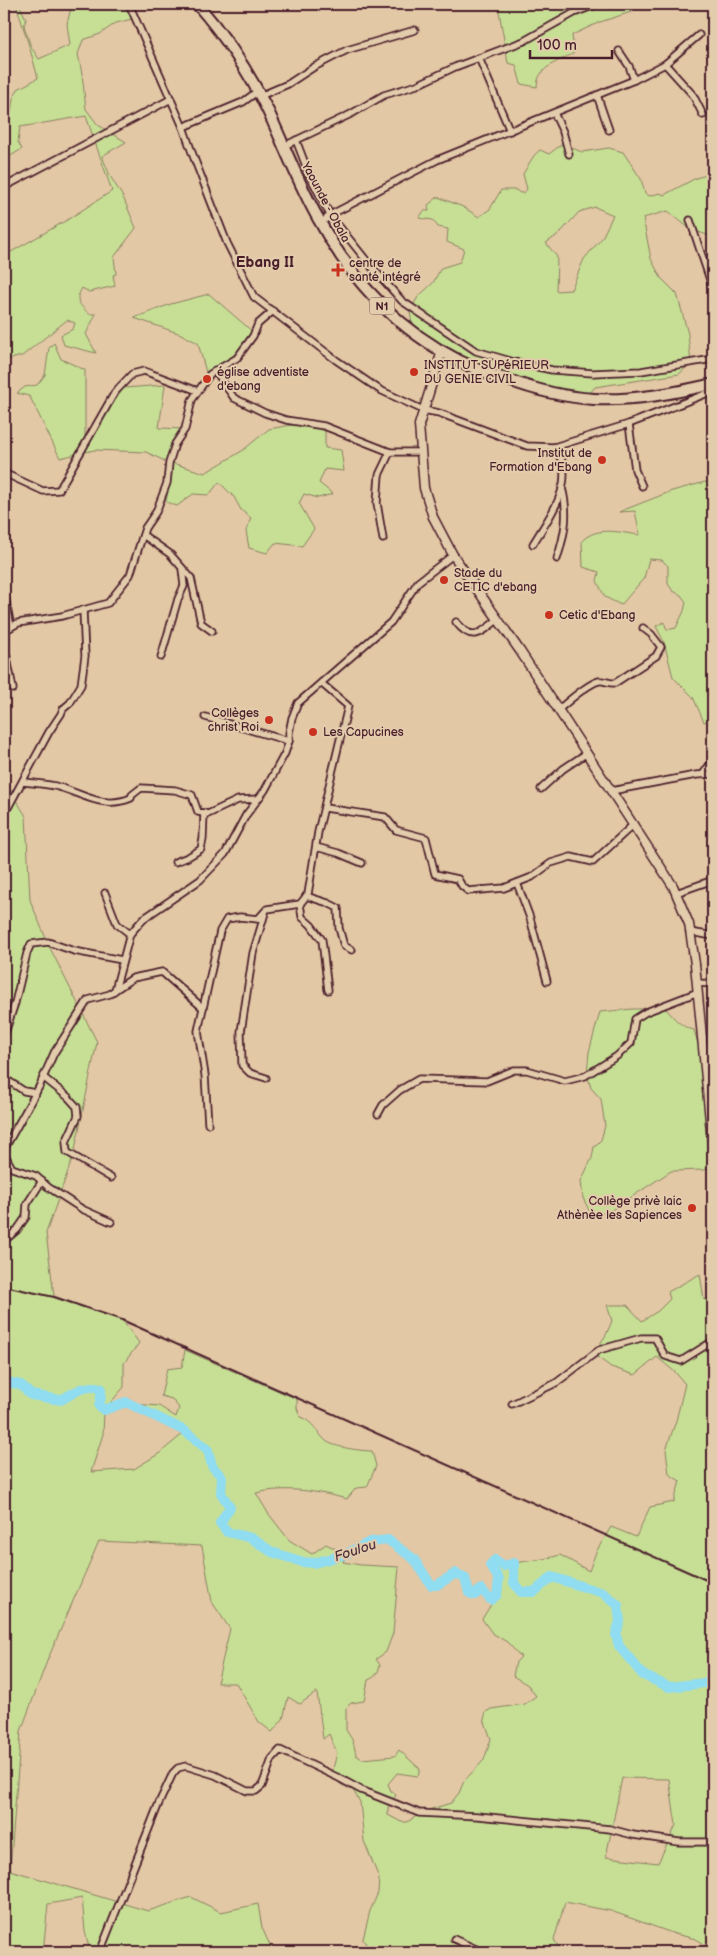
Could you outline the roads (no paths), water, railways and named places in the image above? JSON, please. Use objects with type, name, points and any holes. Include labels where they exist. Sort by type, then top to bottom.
[{"type":"highway","name":"Yaounde - Obala","points":[[198,4],[239,58],[259,93],[321,224],[360,283],[380,305],[414,334],[481,371],[531,389],[573,397],[596,399],[654,396],[713,384]]},
{"type":"street","points":[[129,4],[183,127],[227,243],[254,297],[336,360],[373,385],[423,410],[439,413],[527,446],[554,447],[629,424],[713,391]]},
{"type":"street","points":[[284,146],[351,114],[384,95],[417,85],[478,58],[524,41],[574,13],[598,4]]},
{"type":"street","points":[[183,127],[243,102],[259,93],[288,84],[314,67],[347,50],[415,30]]},
{"type":"street","points":[[321,224],[330,215],[436,160],[634,80],[664,64],[699,36]]},
{"type":"street","points":[[620,51],[629,66],[634,80]]},
{"type":"street","points":[[478,58],[510,131]]},
{"type":"street","points":[[664,64],[693,95],[703,115]]},
{"type":"street","points":[[596,94],[609,130]]},
{"type":"street","points":[[4,187],[171,99]]},
{"type":"street","points":[[554,113],[563,132],[569,154]]},
{"type":"street","points":[[296,140],[309,174],[330,215],[402,302],[476,351],[552,370],[593,373],[641,371],[713,359]]},
{"type":"street","points":[[690,220],[713,289]]},
{"type":"street","points":[[7,629],[18,623],[62,616],[108,603],[114,596],[130,576],[145,528],[156,512],[167,483],[169,463],[175,444],[185,429],[192,400],[207,377],[215,370],[237,358],[254,336],[258,324],[273,311]]},
{"type":"street","points":[[442,351],[419,424],[420,452],[427,502],[433,518],[453,555],[498,619],[634,824],[666,874],[676,894],[689,924],[698,992],[713,1152]]},
{"type":"street","points":[[215,370],[234,398],[265,413],[286,420],[324,426],[390,452],[420,452]]},
{"type":"street","points":[[4,473],[43,491],[58,490],[114,392],[132,374],[144,371],[198,392]]},
{"type":"street","points":[[629,424],[635,470],[642,486]]},
{"type":"street","points":[[554,447],[562,462],[562,488],[566,502],[567,519],[564,538],[557,558]]},
{"type":"street","points":[[382,539],[377,503],[379,475],[390,452]]},
{"type":"street","points":[[533,544],[556,506],[562,488]]},
{"type":"street","points":[[143,535],[170,554],[191,578],[201,623],[212,631]]},
{"type":"street","points":[[114,990],[130,934],[142,918],[200,880],[225,854],[246,815],[258,799],[285,753],[289,741],[292,718],[298,703],[391,622],[418,582],[453,555]]},
{"type":"street","points":[[162,657],[178,599],[184,586],[182,569]]},
{"type":"street","points":[[4,590],[7,629],[6,652],[13,689]]},
{"type":"street","points":[[4,814],[23,782],[48,732],[63,709],[70,703],[80,685],[84,656],[83,610]]},
{"type":"street","points":[[456,622],[462,629],[472,635],[480,634],[498,619]]},
{"type":"street","points":[[558,710],[571,698],[594,683],[599,681],[609,684],[615,683],[656,656],[660,647],[658,642],[642,628]]},
{"type":"street","points":[[321,683],[348,706],[306,896],[300,904],[302,917],[322,940],[328,990]]},
{"type":"street","points":[[204,718],[289,741]]},
{"type":"street","points":[[541,789],[562,769],[587,753]]},
{"type":"street","points":[[703,774],[713,760]]},
{"type":"street","points":[[612,791],[703,774],[713,774]]},
{"type":"street","points":[[23,782],[56,786],[99,801],[118,804],[131,798],[132,795],[142,788],[175,790],[192,795],[198,812],[208,814],[238,800],[258,799]]},
{"type":"street","points":[[325,808],[385,817],[396,830],[426,838],[435,874],[458,879],[462,886],[468,890],[504,888],[532,878],[551,863],[571,857],[593,862],[634,824]]},
{"type":"street","points":[[176,862],[201,849],[204,813]]},
{"type":"street","points":[[316,847],[338,853],[362,863]]},
{"type":"street","points":[[676,894],[713,880]]},
{"type":"street","points":[[518,883],[530,918],[547,981]]},
{"type":"street","points":[[105,893],[117,924],[130,934]]},
{"type":"street","points":[[306,896],[338,908],[339,928],[344,946],[352,950]]},
{"type":"street","points":[[208,1124],[205,1075],[198,1031],[220,931],[227,919],[240,917],[258,919],[267,909],[300,904]]},
{"type":"street","points":[[265,911],[253,953],[242,1032],[242,1065],[250,1073],[266,1078]]},
{"type":"street","points":[[690,932],[713,936]]},
{"type":"street","points":[[4,1036],[31,944],[48,942],[74,951],[122,960]]},
{"type":"street","points":[[111,1222],[82,1209],[36,1176],[12,1168],[4,1153],[6,1146],[36,1093],[54,1053],[88,1000],[110,994],[134,978],[162,972],[203,1008]]},
{"type":"street","points":[[697,984],[713,984]]},
{"type":"street","points":[[378,1114],[383,1105],[400,1090],[418,1079],[487,1081],[514,1070],[527,1070],[565,1081],[586,1076],[617,1056],[631,1043],[635,1019],[646,1012],[698,992]]},
{"type":"street","points":[[4,1078],[24,1091],[36,1093]]},
{"type":"street","points":[[43,1078],[76,1107],[78,1116],[66,1142],[67,1152],[111,1178]]},
{"type":"street","points":[[4,1241],[17,1230],[26,1217],[27,1204],[42,1181]]},
{"type":"street","points":[[512,1404],[556,1383],[599,1350],[641,1338],[655,1338],[665,1356],[681,1361],[713,1341]]},
{"type":"street","points":[[100,1952],[159,1803],[173,1774],[178,1768],[186,1766],[215,1775],[247,1791],[256,1791],[262,1786],[272,1759],[280,1750],[360,1790],[419,1813],[478,1816],[610,1829],[679,1842],[713,1842]]},
{"type":"street","points":[[454,1939],[483,1952]]},
{"type":"waterway","name":"Foulou","points":[[4,1381],[21,1385],[31,1395],[61,1400],[85,1388],[101,1388],[99,1406],[104,1410],[126,1402],[185,1431],[208,1450],[212,1466],[222,1477],[221,1493],[230,1507],[220,1523],[227,1532],[251,1538],[272,1552],[302,1562],[314,1563],[346,1554],[370,1542],[388,1540],[414,1559],[431,1585],[437,1585],[456,1573],[465,1578],[469,1593],[475,1595],[481,1589],[491,1600],[497,1595],[499,1579],[490,1565],[495,1560],[504,1566],[514,1563],[514,1583],[521,1592],[534,1592],[552,1577],[603,1593],[618,1605],[620,1621],[616,1635],[619,1646],[643,1675],[669,1687],[713,1682]]},
{"type":"railway","points":[[4,1286],[54,1297],[122,1320],[713,1583]]},
{"type":"place","name":"centre de santé intégré","points":[[338,270]]},
{"type":"place","name":"INSTITUT SUPéRIEUR DU GENIE CIVIL","points":[[414,372]]},
{"type":"place","name":"église adventiste d'ebang","points":[[207,379]]},
{"type":"place","name":"Institut de Formation d'Ebang","points":[[602,460]]},
{"type":"place","name":"Stade du CETIC d'ebang","points":[[444,580]]},
{"type":"place","name":"Cetic d'Ebang","points":[[549,615]]},
{"type":"place","name":"Collèges christ Roi","points":[[269,720]]},
{"type":"place","name":"Les Capucines","points":[[313,732]]},
{"type":"place","name":"Collège privè laic Athènèe les Sapiences","points":[[692,1208]]},
{"type":"district","name":"Ebang II","points":[[265,262]]}]
